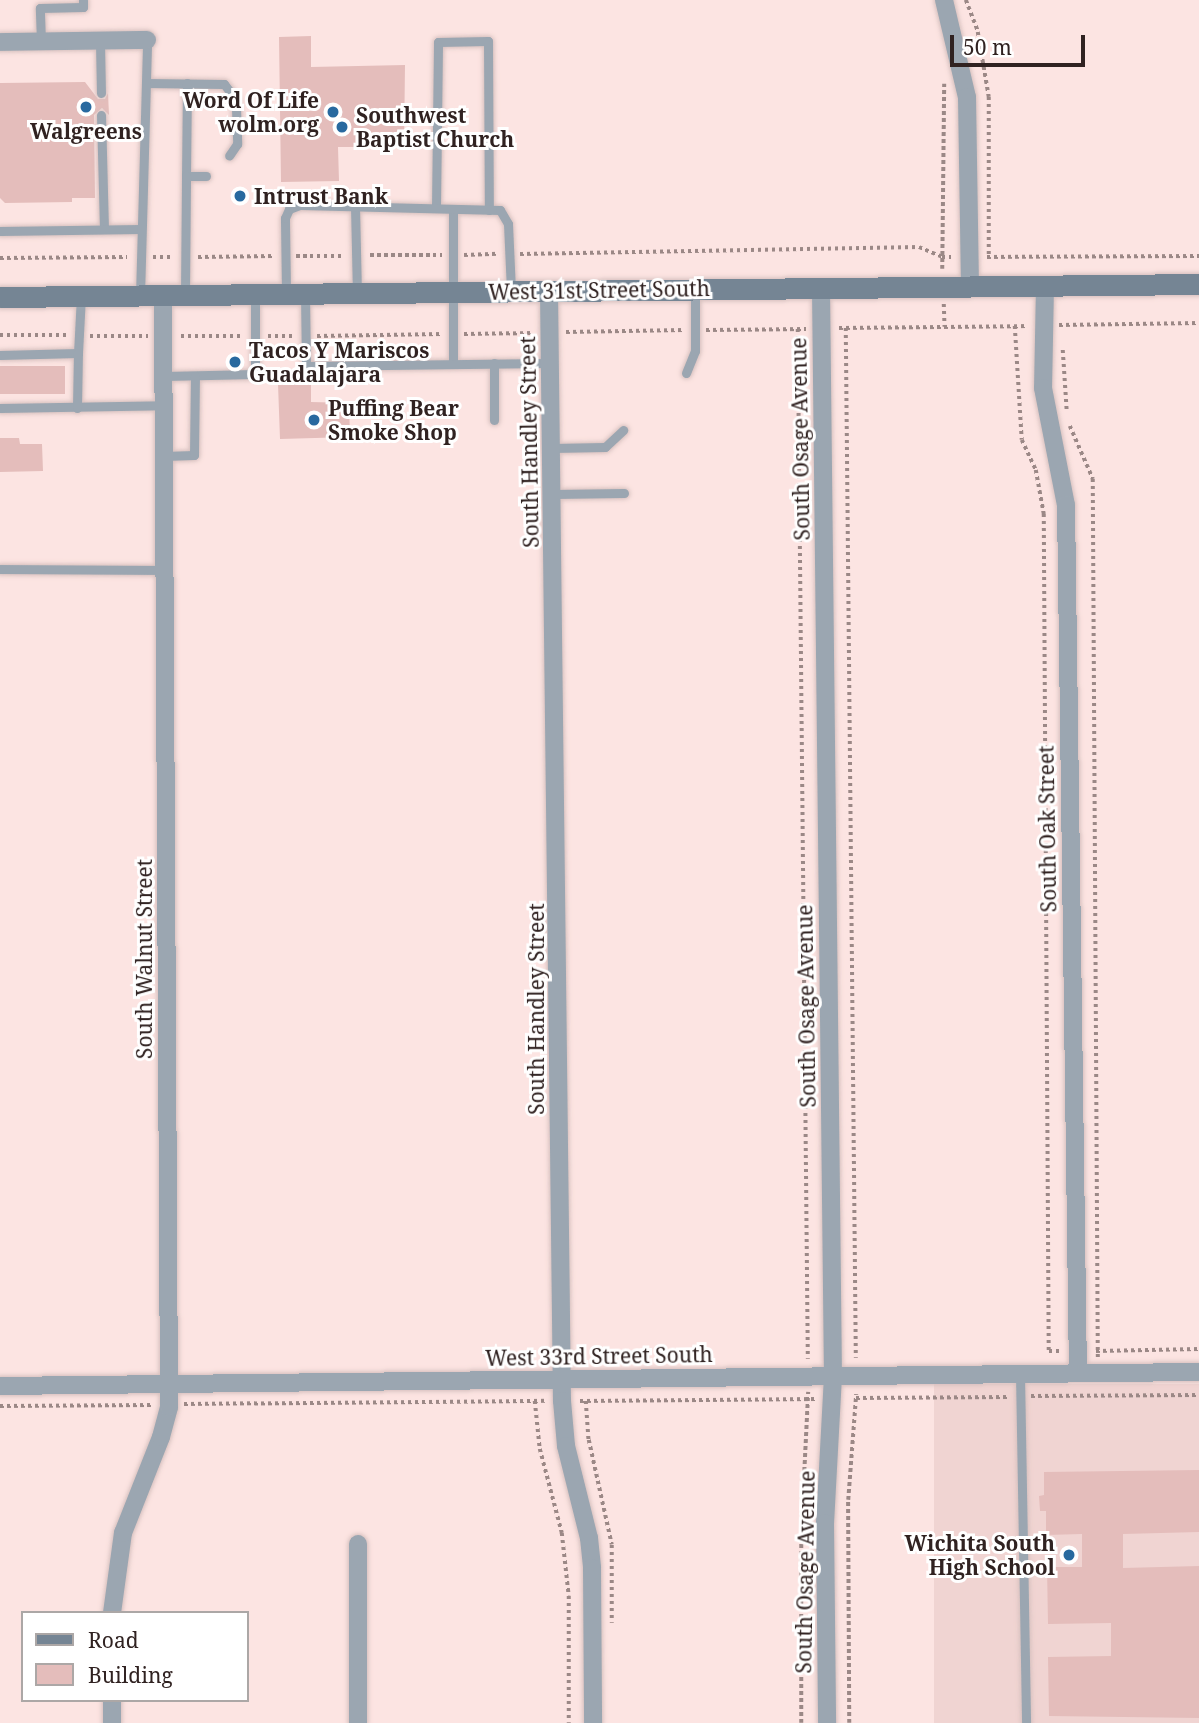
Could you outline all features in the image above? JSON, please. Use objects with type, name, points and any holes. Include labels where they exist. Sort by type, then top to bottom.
[{"type":"street","points":[[944,0],[967,97],[970,286]]},
{"type":"street","points":[[0,41],[148,40]]},
{"type":"street","name":"West 31st Street South","points":[[0,297],[1199,285]]},
{"type":"street","name":"South Oak Street","points":[[1045,286],[1053,325],[1044,401],[1066,505],[1078,1373]]},
{"type":"street","name":"South Osage Avenue","points":[[821,288],[833,1376],[825,1523],[827,1723]]},
{"type":"street","name":"South Handley Street","points":[[549,291],[562,1401],[566,1446],[586,1527],[592,1568],[593,1723]]},
{"type":"street","name":"South Walnut Street","points":[[112,1611],[123,1533],[161,1437],[169,1405],[163,296]]},
{"type":"street","name":"West 33rd Street South","points":[[0,1386],[1199,1372]]},
{"type":"street","points":[[358,1544],[358,1723]]},
{"type":"street","points":[[112,1702],[112,1723]]},
{"type":"lane","points":[[41,42],[40,4],[83,7],[83,0]]},
{"type":"lane","points":[[140,296],[148,40]]},
{"type":"lane","points":[[436,208],[438,42],[488,41],[489,209]]},
{"type":"lane","points":[[100,42],[101,93]]},
{"type":"lane","points":[[146,83],[224,84],[234,98],[237,144],[229,156]]},
{"type":"lane","points":[[186,295],[187,83]]},
{"type":"lane","points":[[101,115],[104,229]]},
{"type":"lane","points":[[186,176],[206,176]]},
{"type":"lane","points":[[511,291],[508,224],[503,212],[489,209],[300,205],[289,209],[285,219],[285,256],[305,336],[306,366],[550,363]]},
{"type":"lane","points":[[355,206],[357,293]]},
{"type":"lane","points":[[453,209],[453,364]]},
{"type":"lane","points":[[0,231],[141,229]]},
{"type":"lane","points":[[686,373],[695,351],[695,289]]},
{"type":"lane","points":[[164,376],[255,374],[255,294]]},
{"type":"lane","points":[[77,408],[81,296]]},
{"type":"lane","points":[[0,355],[78,354]]},
{"type":"lane","points":[[494,363],[494,420]]},
{"type":"lane","points":[[164,456],[194,455],[195,376]]},
{"type":"lane","points":[[0,408],[164,405]]},
{"type":"lane","points":[[552,448],[606,447],[623,430]]},
{"type":"lane","points":[[553,494],[624,493]]},
{"type":"lane","points":[[0,569],[164,570]]},
{"type":"lane","points":[[1020,1374],[1026,1723]]},
{"type":"path","points":[[942,73],[945,85],[942,257]]},
{"type":"path","points":[[0,258],[453,255],[919,247],[942,257],[1199,256]]},
{"type":"path","points":[[0,335],[305,336],[1199,323]]},
{"type":"path","points":[[1053,325],[1068,422],[1093,479],[1098,1396]]},
{"type":"path","points":[[846,328],[856,1375],[848,1500],[849,1723]]},
{"type":"path","points":[[799,329],[808,1376],[801,1535],[801,1723]]},
{"type":"path","points":[[0,1406],[1199,1395]]},
{"type":"path","points":[[535,1401],[540,1449],[562,1533],[569,1596],[569,1723]]},
{"type":"shaded area","name":"Wichita South High School","points":[[934,1384],[1199,1384],[1199,1723],[934,1723]]},
{"type":"building","name":"Southwest Baptist Church","points":[[311,36],[311,67],[405,65],[404,147],[338,147],[339,181],[281,182],[279,37]]},
{"type":"building","name":"Walgreens","points":[[85,82],[98,99],[105,99],[108,93],[109,115],[102,108],[94,115],[95,198],[72,198],[72,202],[5,203],[0,198],[0,83]]},
{"type":"building","points":[[0,366],[65,366],[65,394],[0,394]]},
{"type":"building","name":"Puffing Bear Smoke Shop","points":[[278,384],[311,384],[311,402],[349,403],[350,437],[280,439]]},
{"type":"building","points":[[0,438],[19,438],[20,444],[42,444],[43,471],[0,472]]},
{"type":"building","name":"Wichita South High School","points":[[1199,1470],[1199,1532],[1123,1534],[1123,1568],[1199,1566],[1199,1718],[1049,1716],[1048,1657],[1111,1656],[1111,1623],[1048,1624],[1047,1567],[1082,1567],[1082,1534],[1046,1535],[1046,1511],[1040,1511],[1039,1496],[1044,1495],[1044,1472]]},
{"type":"place","name":"Walgreens","points":[[86,107]]},
{"type":"place","name":"Word Of Life wolm.org","points":[[333,112]]},
{"type":"place","name":"Southwest Baptist Church","points":[[342,127]]},
{"type":"place","name":"Intrust Bank","points":[[240,196]]},
{"type":"place","name":"Tacos Y Mariscos Guadalajara","points":[[235,362]]},
{"type":"place","name":"Puffing Bear Smoke Shop","points":[[314,420]]},
{"type":"place","name":"Wichita South High School","points":[[1069,1555]]}]
